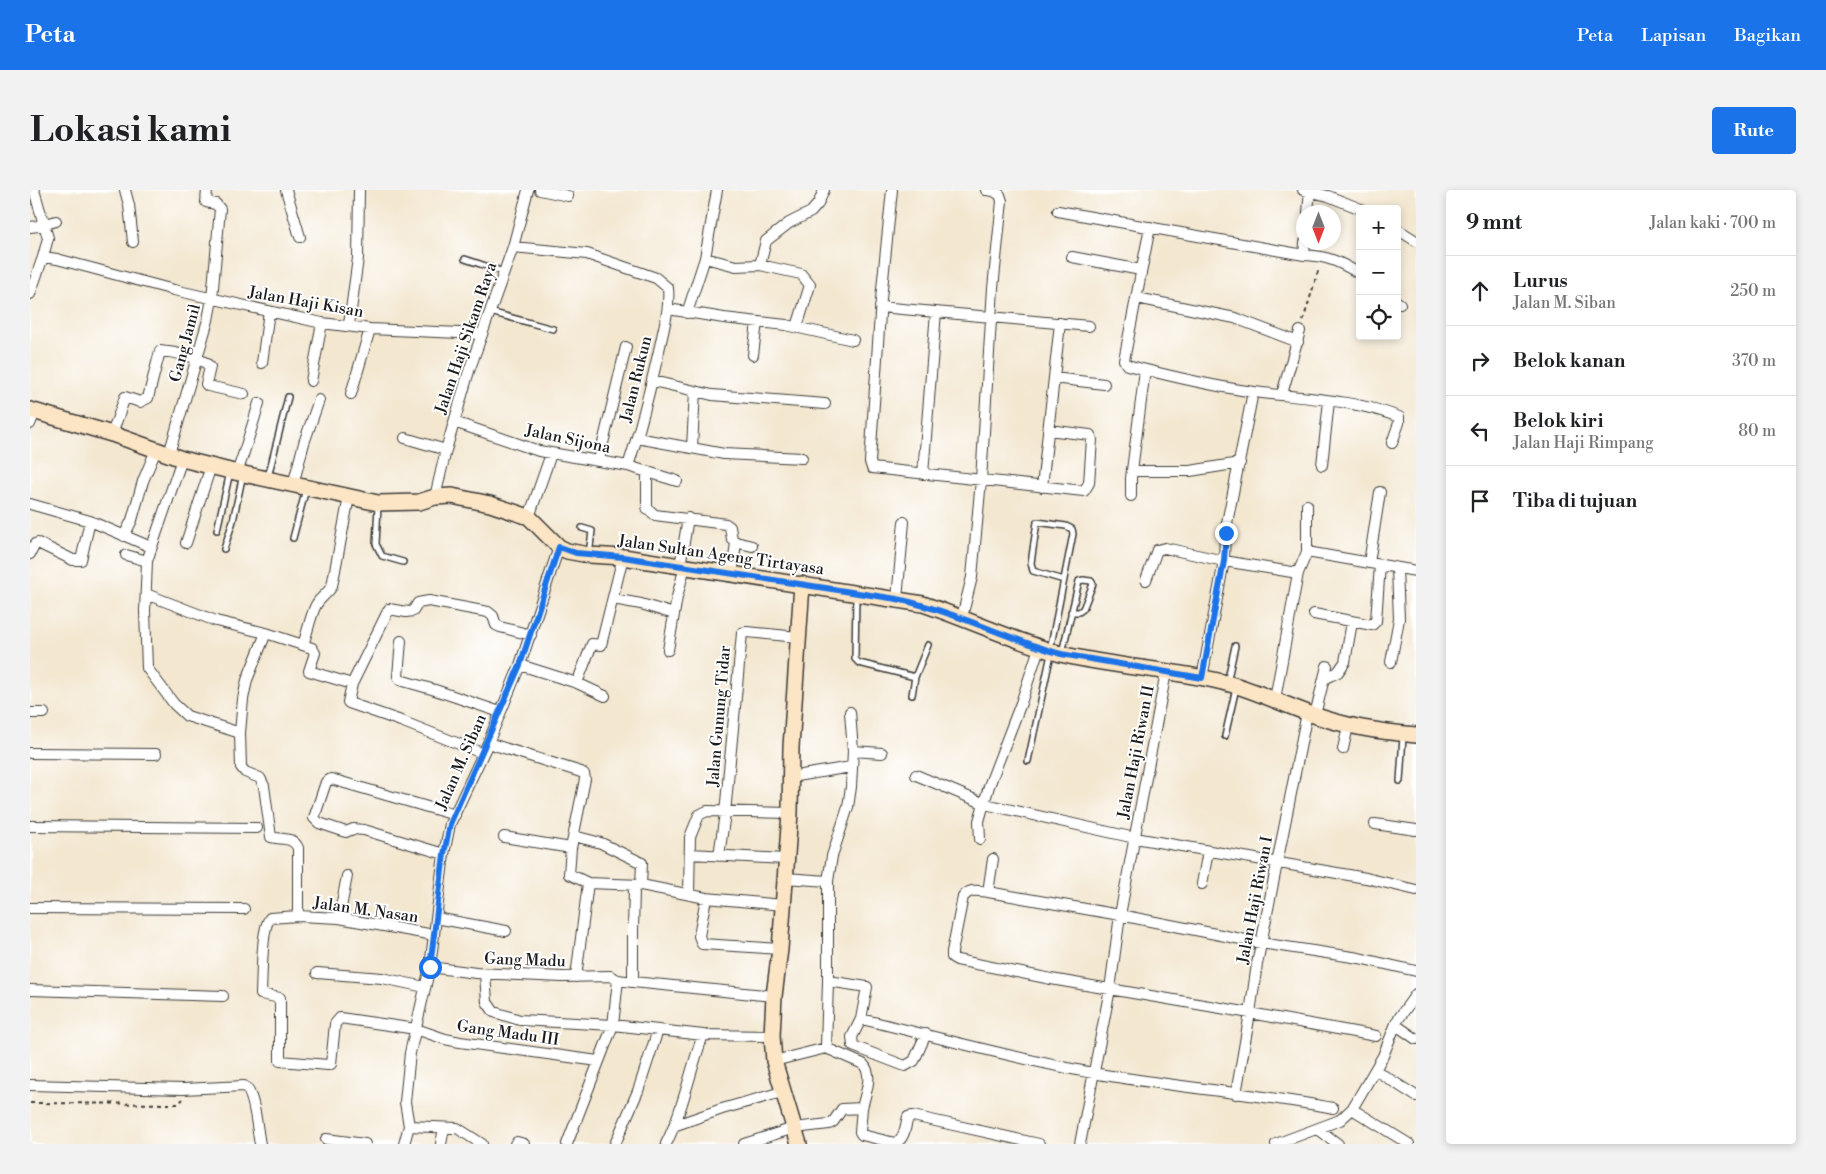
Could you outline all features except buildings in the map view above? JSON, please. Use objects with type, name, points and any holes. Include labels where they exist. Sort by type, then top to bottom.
[{"type":"main road","name":"Jalan Sultan Ageng Tirtayasa","points":[[32,415],[112,434],[169,454],[237,473],[269,476],[300,487],[378,503],[419,502],[435,497],[452,496],[490,504],[529,517],[559,547],[576,553],[623,557],[923,604],[1050,651],[1232,684],[1348,726],[1366,730],[1410,734]]},
{"type":"main road","points":[[799,1144],[774,1061],[772,996],[780,949],[784,904],[802,584]]},
{"type":"street","points":[[30,294],[44,257],[48,238],[34,190]]},
{"type":"street","points":[[125,190],[129,205],[133,242]]},
{"type":"street","name":"Gang Jamil","points":[[169,454],[212,299],[220,209],[216,204],[206,202],[207,190]]},
{"type":"street","points":[[286,190],[300,237]]},
{"type":"street","points":[[350,325],[358,258],[359,190]]},
{"type":"street","points":[[531,190],[552,191],[568,196]]},
{"type":"street","name":"Jalan Haji Sikam Raya","points":[[435,497],[454,422],[531,190]]},
{"type":"street","points":[[687,313],[705,258],[717,190]]},
{"type":"street","points":[[760,265],[766,241],[788,223],[811,212],[818,204],[824,190]]},
{"type":"street","points":[[892,190],[880,307],[870,462],[872,468],[1084,491],[1090,483],[1093,444],[1090,435],[1048,430]]},
{"type":"street","points":[[962,617],[972,577],[981,480],[991,317],[1002,201],[1000,195],[994,191],[986,190]]},
{"type":"street","points":[[1308,205],[1307,190],[1356,207]]},
{"type":"street","points":[[1058,211],[1304,255],[1323,256],[1338,261],[1356,272]]},
{"type":"street","points":[[30,226],[39,226],[44,222],[56,221]]},
{"type":"street","points":[[1150,227],[1124,360],[1127,365],[1253,392],[1282,394],[1379,409],[1399,417],[1399,423],[1392,443]]},
{"type":"street","points":[[1401,232],[1416,241]]},
{"type":"street","name":"Jalan Rukun","points":[[513,247],[587,254],[656,278],[668,288],[668,309],[652,380],[628,466]]},
{"type":"street","points":[[1304,250],[1304,255]]},
{"type":"street","name":"Jalan Haji Kisan","points":[[44,257],[156,286],[322,323],[370,329],[482,334]]},
{"type":"street","points":[[1072,257],[1141,270]]},
{"type":"street","points":[[705,258],[736,266],[760,265],[801,274],[810,285],[797,327]]},
{"type":"street","points":[[1137,298],[1235,318],[1298,342]]},
{"type":"street","points":[[880,307],[1090,326]]},
{"type":"street","points":[[668,309],[797,327],[853,340]]},
{"type":"street","points":[[262,363],[269,311]]},
{"type":"street","points":[[923,474],[936,312]]},
{"type":"street","points":[[753,355],[756,322]]},
{"type":"street","points":[[311,381],[322,323]]},
{"type":"street","points":[[1042,487],[1060,323]]},
{"type":"street","points":[[351,394],[370,329]]},
{"type":"street","points":[[1282,394],[1300,331]]},
{"type":"street","points":[[599,460],[626,347]]},
{"type":"street","points":[[112,434],[125,397],[140,402],[148,398],[160,351],[197,358],[207,363],[210,367],[206,384],[208,386],[244,394]]},
{"type":"street","points":[[1131,496],[1132,472],[1145,370]]},
{"type":"street","points":[[1054,378],[1104,384]]},
{"type":"street","points":[[652,380],[721,396],[824,404]]},
{"type":"street","points":[[692,448],[695,390]]},
{"type":"street","points":[[1202,678],[1224,561],[1226,533],[1253,392]]},
{"type":"street","points":[[300,487],[304,443],[319,400]]},
{"type":"street","points":[[1322,465],[1329,401]]},
{"type":"street","points":[[237,473],[259,403]]},
{"type":"street","name":"Jalan Sijona","points":[[454,422],[538,451],[628,466],[677,481]]},
{"type":"street","points":[[406,438],[446,450]]},
{"type":"street","points":[[637,438],[724,454],[802,458]]},
{"type":"street","points":[[124,536],[132,520],[143,481],[169,454]]},
{"type":"street","points":[[169,454],[147,561],[145,611],[147,668],[174,704],[187,716],[240,734]]},
{"type":"street","points":[[529,517],[550,454]]},
{"type":"street","points":[[1132,472],[1190,472],[1240,463]]},
{"type":"street","points":[[186,543],[210,466]]},
{"type":"street","points":[[647,471],[647,508],[654,515],[726,524],[730,527],[732,539],[736,542],[752,546]]},
{"type":"street","points":[[1369,563],[1380,492]]},
{"type":"street","points":[[304,645],[316,605],[332,586],[349,497]]},
{"type":"street","points":[[30,504],[90,521],[151,548]]},
{"type":"street","points":[[1275,699],[1298,573],[1307,552],[1307,505]]},
{"type":"street","points":[[668,650],[688,518]]},
{"type":"street","points":[[30,554],[35,544],[38,543],[73,560],[81,560],[90,521]]},
{"type":"street","points":[[897,599],[904,522]]},
{"type":"street","points":[[732,575],[736,542]]},
{"type":"street","name":"Jalan M. Siban","points":[[404,1144],[409,1126],[405,1102],[410,1053],[430,967],[444,854],[450,824],[488,743],[520,665],[559,547]]},
{"type":"street","points":[[1146,580],[1157,550],[1164,548],[1224,561],[1298,573]]},
{"type":"street","points":[[1307,552],[1398,569],[1416,570]]},
{"type":"street","points":[[126,555],[147,561]]},
{"type":"street","points":[[578,683],[592,644],[601,646],[623,557]]},
{"type":"street","points":[[1314,614],[1372,625],[1376,621],[1380,565]]},
{"type":"street","points":[[1391,662],[1399,619],[1398,569]]},
{"type":"street","points":[[146,594],[216,622],[266,633],[304,645],[314,650],[309,671],[352,684]]},
{"type":"street","points":[[613,599],[641,604],[674,614]]},
{"type":"street","points":[[482,754],[401,721],[349,703],[352,684],[389,609],[406,612],[413,611],[418,603],[429,601],[488,612],[493,616],[496,625],[531,635]]},
{"type":"street","points":[[1324,679],[1338,672],[1345,662],[1352,622]]},
{"type":"street","points":[[266,633],[247,680],[243,699],[240,734],[241,767],[245,772],[260,778],[264,786],[271,837],[293,841],[298,848],[298,916]]},
{"type":"street","name":"Jalan Gunung Tidar","points":[[719,856],[725,813],[742,633],[798,637]]},
{"type":"street","points":[[401,641],[398,676],[400,680],[500,712]]},
{"type":"street","points":[[980,840],[979,821],[989,786],[1021,703],[1050,651]]},
{"type":"street","points":[[520,665],[578,683],[605,696]]},
{"type":"street","name":"Jalan Haji Riwan I","points":[[1236,1094],[1261,943],[1311,714],[1328,666]]},
{"type":"street","name":"Jalan Haji Riwan II","points":[[1080,1144],[1110,989],[1120,914],[1136,838],[1166,672]]},
{"type":"street","points":[[826,1048],[828,880],[832,856],[848,808],[853,751],[850,712]]},
{"type":"street","points":[[30,713],[44,713]]},
{"type":"street","points":[[1343,749],[1348,726]]},
{"type":"street","points":[[488,743],[584,774],[585,779],[571,848],[569,874],[588,883],[639,885],[706,898],[784,904]]},
{"type":"street","points":[[853,751],[882,753]]},
{"type":"street","points":[[30,753],[156,754]]},
{"type":"street","points":[[790,777],[852,767]]},
{"type":"street","points":[[916,775],[985,804],[1136,838],[1366,878],[1416,890]]},
{"type":"street","points":[[444,854],[364,830],[353,829],[346,832],[319,823],[314,818],[326,782],[331,779],[455,814]]},
{"type":"street","points":[[689,894],[690,836],[699,815],[707,811],[725,813],[790,813]]},
{"type":"street","points":[[1375,824],[1416,830]]},
{"type":"street","points":[[30,826],[257,828]]},
{"type":"street","points":[[574,836],[602,843],[642,863],[639,885],[634,889],[632,929],[634,982]]},
{"type":"street","points":[[504,837],[571,848]]},
{"type":"street","points":[[1202,884],[1208,851]]},
{"type":"street","points":[[690,854],[786,859]]},
{"type":"street","points":[[988,892],[993,859]]},
{"type":"street","points":[[339,918],[347,876]]},
{"type":"street","points":[[785,878],[828,880]]},
{"type":"street","points":[[576,977],[588,883]]},
{"type":"street","points":[[1376,1036],[1250,1012],[979,966],[957,960],[952,957],[952,952],[963,897],[967,892],[973,890],[988,892],[1120,914],[1261,943],[1359,958],[1416,971]]},
{"type":"street","points":[[706,898],[699,936],[702,944],[780,949]]},
{"type":"street","points":[[30,908],[244,909]]},
{"type":"street","name":"Jalan M. Nasan","points":[[266,922],[274,917],[339,918],[434,935]]},
{"type":"street","points":[[436,918],[506,931]]},
{"type":"street","name":"Gang Madu III","points":[[266,922],[261,994],[280,998],[280,1061],[331,1064],[334,1024],[340,1018],[416,1029],[460,1042],[598,1061]]},
{"type":"street","name":"Gang Madu","points":[[430,967],[486,974],[576,977],[610,976],[618,980],[634,982],[772,996]]},
{"type":"street","points":[[317,973],[382,978],[425,987]]},
{"type":"street","points":[[486,974],[487,1002],[494,1012],[520,1020],[613,1024],[703,1035],[772,1036]]},
{"type":"street","points":[[567,1144],[613,1024],[618,980]]},
{"type":"street","points":[[828,982],[867,987],[861,1019],[852,1038],[853,1046],[905,1066],[914,1061],[926,1034]]},
{"type":"street","points":[[30,990],[223,996]]},
{"type":"street","points":[[1276,1144],[1295,1142],[1318,1129],[1340,1120],[1352,1109],[1383,1056],[1396,1026],[1416,994]]},
{"type":"street","points":[[861,1019],[1093,1073],[1333,1108]]},
{"type":"street","points":[[1396,1026],[1416,1039]]},
{"type":"street","points":[[615,1144],[638,1092],[658,1030]]},
{"type":"street","points":[[666,1144],[676,1125],[703,1035]]},
{"type":"street","points":[[774,1061],[826,1048],[863,1064],[869,1074],[862,1108],[860,1132],[862,1135],[895,1142],[900,1141],[908,1117],[913,1116],[1039,1144]]},
{"type":"street","points":[[1375,1070],[1416,1096]]},
{"type":"street","points":[[30,1085],[183,1088],[246,1087],[251,1096],[260,1144]]},
{"type":"street","points":[[676,1125],[722,1109],[782,1092]]},
{"type":"street","points":[[744,1144],[794,1128],[829,1124],[836,1119],[842,1109],[862,1108]]},
{"type":"street","points":[[1352,1109],[1409,1144]]},
{"type":"street","points":[[409,1126],[461,1130],[482,1144]]},
{"type":"street","points":[[441,1144],[444,1128]]},
{"type":"street","points":[[1318,1129],[1338,1144]]},
{"type":"street","points":[[326,1139],[365,1144]]},
{"type":"street","points":[[515,1144],[517,1142],[524,1144]]},
{"type":"lane","points":[[465,259],[504,272]]},
{"type":"lane","points":[[490,312],[553,329]]},
{"type":"lane","points":[[269,476],[288,397]]},
{"type":"lane","points":[[217,530],[237,473]]},
{"type":"lane","points":[[224,549],[233,521],[237,473]]},
{"type":"lane","points":[[294,538],[300,487]]},
{"type":"lane","points":[[378,503],[376,544],[382,556],[403,562]]},
{"type":"lane","points":[[1028,761],[1050,651],[1064,580],[1073,534],[1072,529],[1066,526],[1037,522],[1031,563],[1033,571],[1064,580]]},
{"type":"lane","points":[[582,528],[592,531],[589,555]]},
{"type":"lane","points":[[1050,651],[1071,612],[1079,581],[1091,581],[1093,584],[1083,609],[1079,612],[1071,612]]},
{"type":"lane","points":[[857,593],[855,659],[859,663],[915,677]]},
{"type":"lane","points":[[912,694],[915,677],[928,646]]},
{"type":"lane","points":[[1224,736],[1232,684],[1235,646]]},
{"type":"lane","points":[[1400,781],[1410,734]]},
{"type":"path","points":[[1300,331],[1323,256]]},
{"type":"path","points":[[30,1102],[178,1104]]},
{"type":"route","points":[[430,967],[444,854],[450,824],[488,743],[520,665],[537,620],[559,547],[576,553],[623,557],[685,566],[923,604],[962,617],[1039,648],[1061,654],[1202,678],[1224,561],[1226,533]]}]
